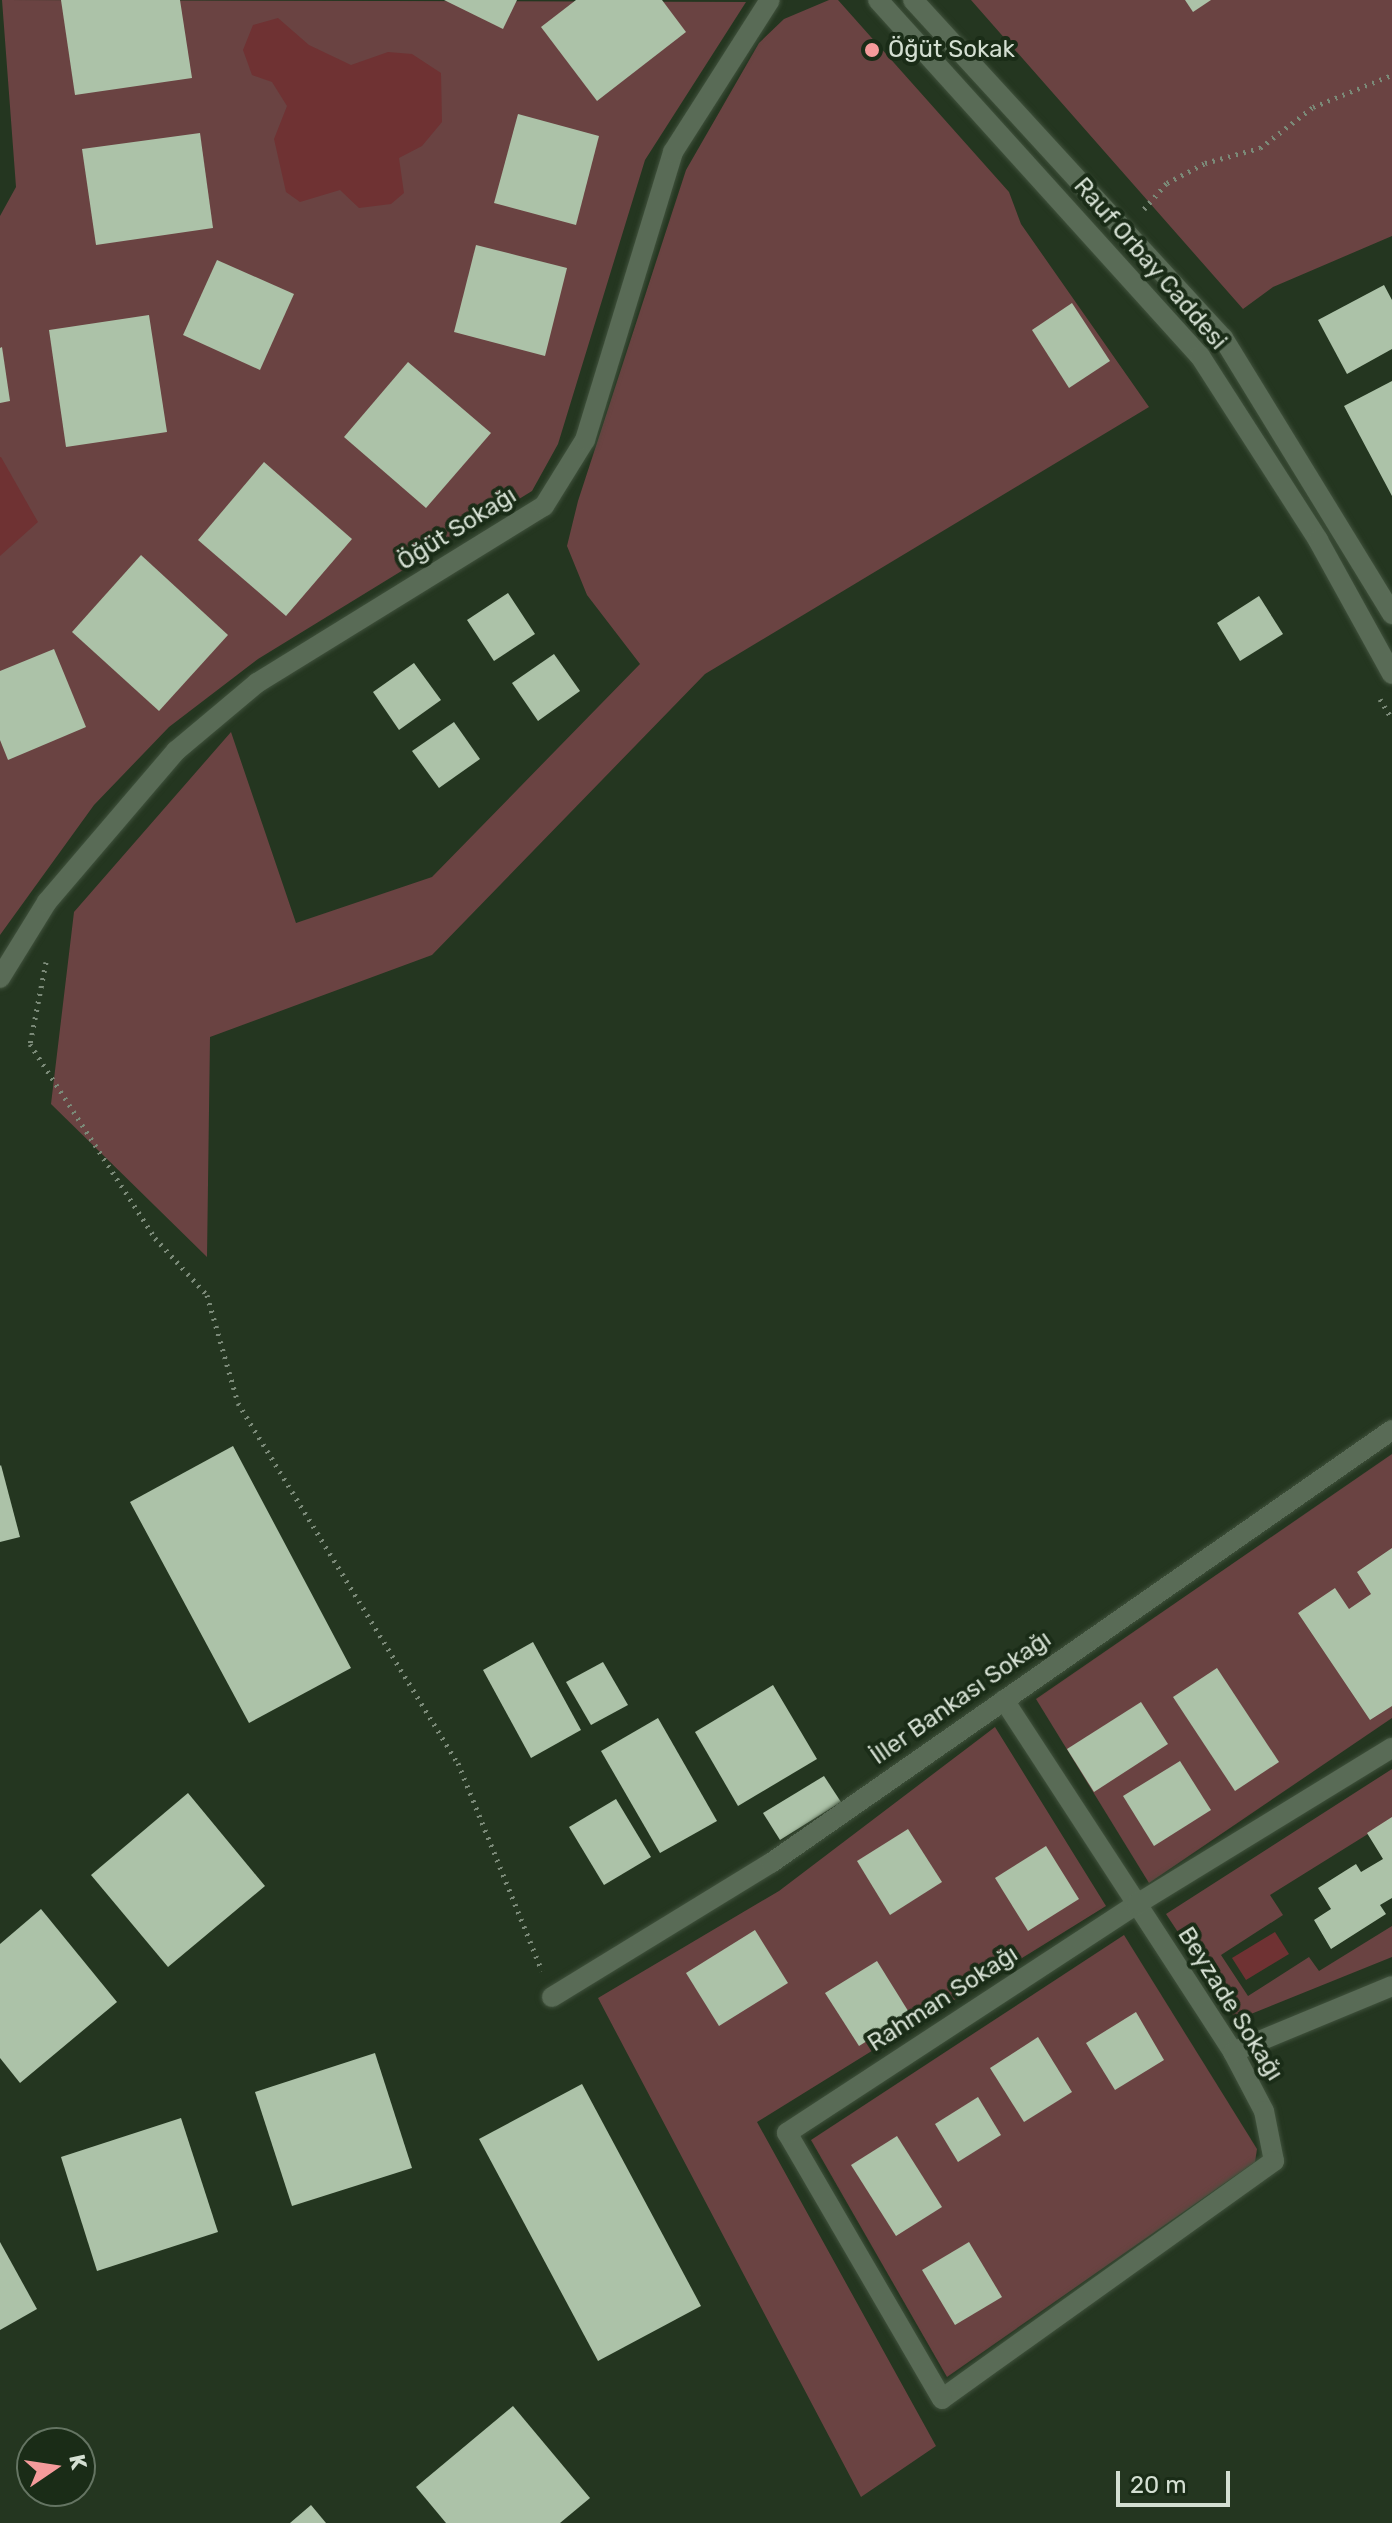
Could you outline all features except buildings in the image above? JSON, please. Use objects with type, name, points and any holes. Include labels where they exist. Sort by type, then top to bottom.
[{"type":"street","name":"Öğüt Sokağı","points":[[0,978],[47,902],[176,751],[257,683],[544,506],[585,440],[673,152],[770,0]]},
{"type":"street","name":"Rauf Orbay Caddesi","points":[[878,0],[1200,356],[1318,540],[1392,674]]},
{"type":"street","name":"Rauf Orbay Caddesi","points":[[913,0],[1128,229],[1223,338],[1392,614]]},
{"type":"street","name":"İller Bankası Sokağı","points":[[552,1997],[771,1863],[1392,1430]]},
{"type":"street","name":"Beyzade Sokağı","points":[[942,2399],[1274,2161],[1264,2111],[1233,2052],[1004,1700]]},
{"type":"street","name":"Rahman Sokağı","points":[[942,2399],[787,2133],[1137,1904],[1392,1748]]},
{"type":"street","points":[[1233,2052],[1392,1986]]},
{"type":"path","points":[[1128,229],[1167,183],[1205,163],[1260,148],[1313,107],[1392,75]]},
{"type":"path","points":[[49,944],[30,1044],[155,1238],[207,1295],[238,1403],[458,1763],[552,1997]]},
{"type":"shaded area","points":[[2,0],[746,2],[645,160],[558,444],[532,491],[258,659],[169,727],[94,805],[0,935],[0,216],[16,187]]},
{"type":"shaded area","points":[[829,0],[838,0],[1009,192],[1021,224],[1149,407],[705,674],[432,955],[210,1037],[207,1257],[51,1104],[74,912],[231,732],[296,923],[432,877],[640,664],[587,595],[567,546],[578,501],[686,170],[759,43],[784,19]]},
{"type":"shaded area","points":[[971,0],[1392,0],[1392,236],[1273,287],[1243,309]]},
{"type":"shaded area","points":[[278,18],[309,45],[351,65],[388,52],[412,54],[441,73],[442,122],[422,146],[399,158],[404,193],[391,204],[359,208],[340,190],[300,202],[286,192],[274,139],[287,106],[272,82],[252,75],[243,50],[253,25]]},
{"type":"shaded area","points":[[0,457],[38,522],[0,556]]},
{"type":"shaded area","points":[[1392,1454],[1392,1718],[1149,1883],[1036,1699]]},
{"type":"shaded area","points":[[995,1727],[1106,1906],[757,2122],[936,2446],[861,2497],[598,1998],[779,1891]]},
{"type":"shaded area","points":[[1392,1769],[1392,1819],[1270,1895],[1283,1915],[1221,1955],[1248,1996],[1309,1957],[1319,1971],[1392,1926],[1392,1957],[1236,2020],[1166,1914]]},
{"type":"shaded area","points":[[1275,1932],[1289,1954],[1246,1980],[1232,1958]]},
{"type":"shaded area","points":[[1124,1935],[1257,2149],[1255,2162],[947,2377],[811,2140]]},
{"type":"place","name":"Öğüt Sokak","points":[[872,50]]}]
